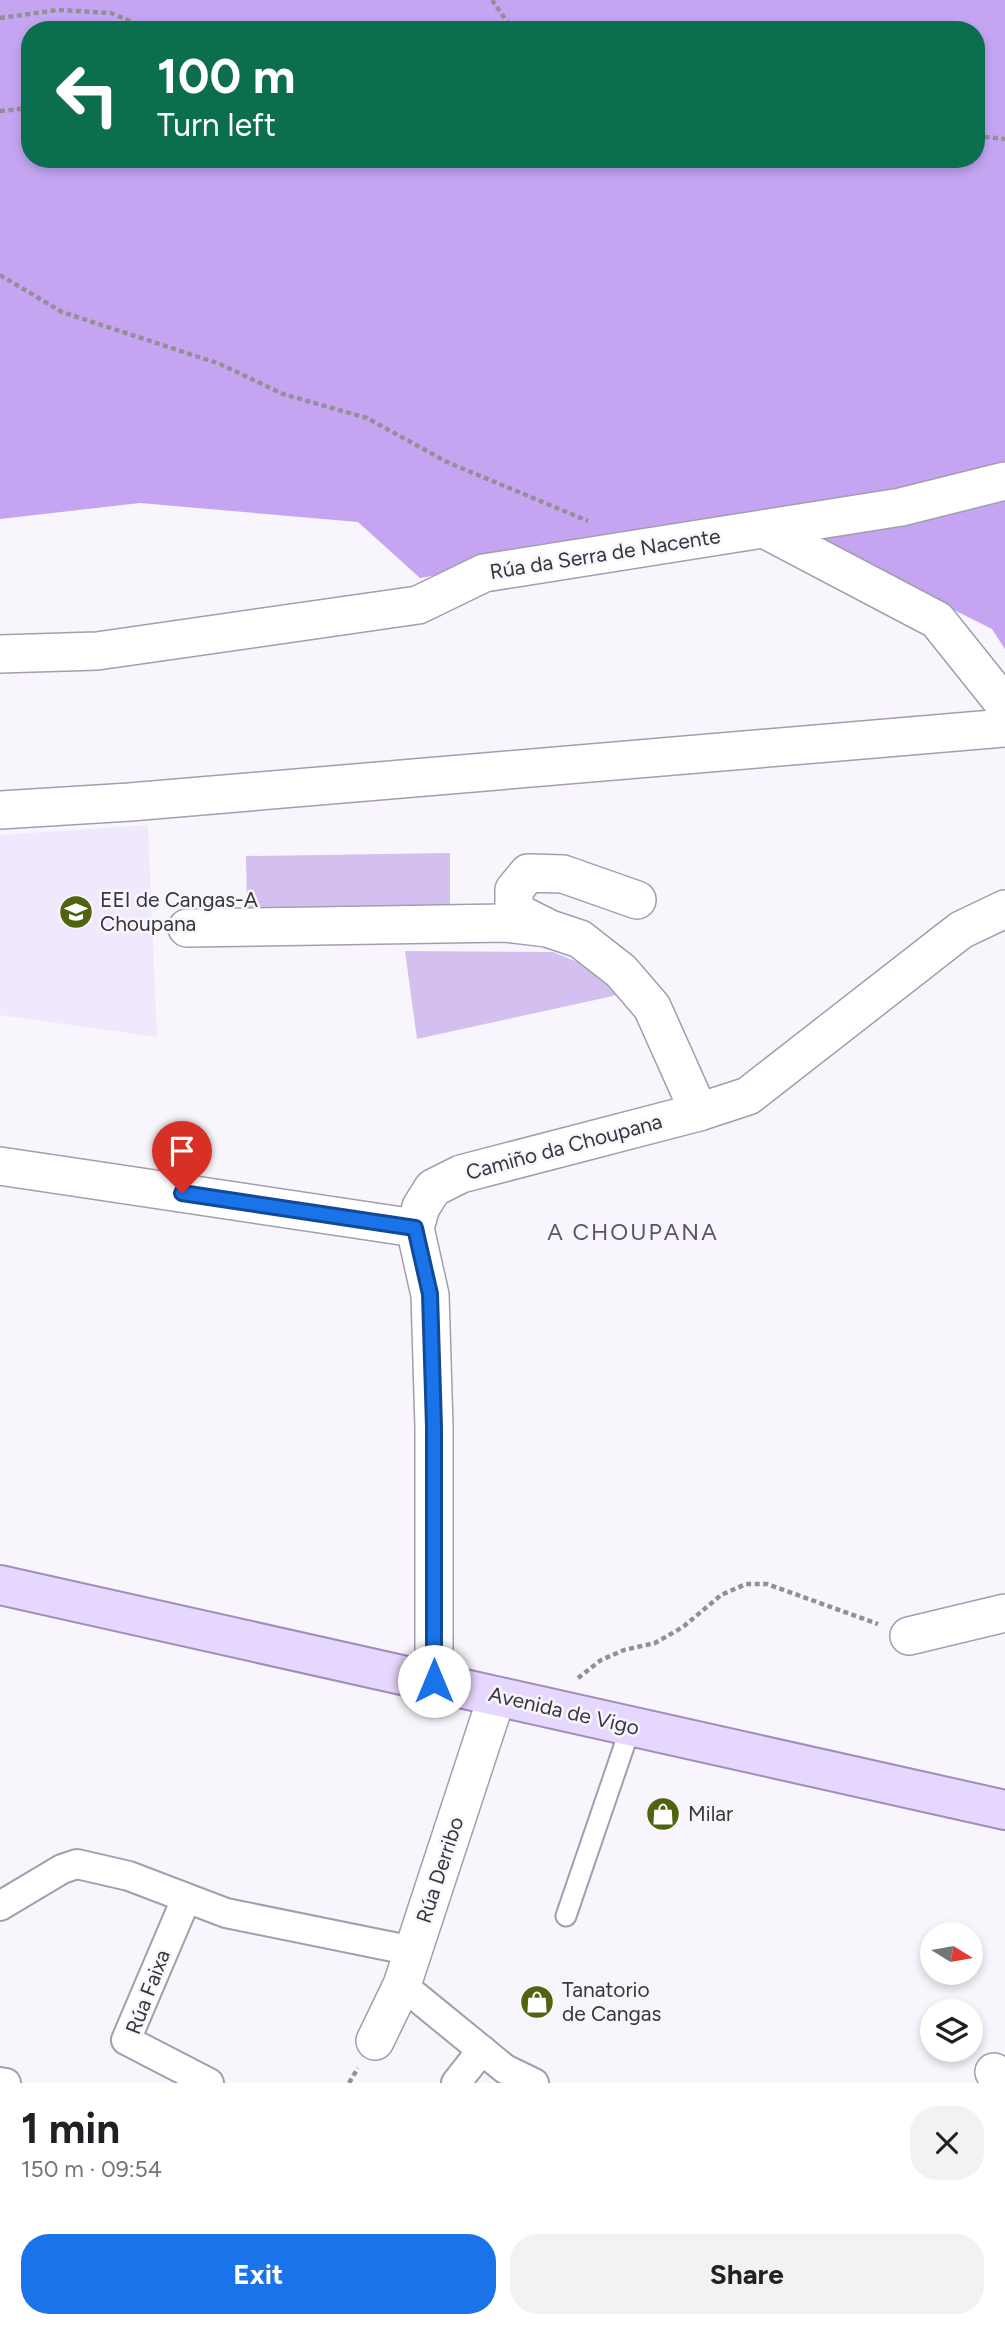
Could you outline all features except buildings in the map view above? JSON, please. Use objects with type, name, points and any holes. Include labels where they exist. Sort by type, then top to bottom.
[{"type":"main road","name":"Avenida de Vigo","points":[[0,1585],[1005,1810]]},
{"type":"street","name":"Rúa da Serra de Nacente","points":[[0,654],[97,651],[418,605],[484,573],[901,507],[1005,481]]},
{"type":"street","points":[[764,529],[937,620],[1005,705]]},
{"type":"street","points":[[0,810],[130,802],[1005,728]]},
{"type":"street","points":[[637,900],[563,874],[528,873],[514,890],[514,911],[547,928],[580,939],[621,971],[652,1007],[699,1112]]},
{"type":"street","name":"Camiño da Choupana","points":[[415,1228],[421,1207],[433,1188],[461,1174],[699,1112],[748,1096],[961,930],[1005,909]]},
{"type":"street","points":[[187,928],[504,923],[547,928]]},
{"type":"street","points":[[0,1166],[415,1228],[430,1294],[434,1427],[434,1681]]},
{"type":"street","points":[[909,1636],[1005,1613]]},
{"type":"street","name":"Rúa Derribo","points":[[375,2041],[408,1968],[496,1696]]},
{"type":"street","points":[[0,1906],[62,1869],[77,1864],[129,1876],[226,1913],[408,1968],[482,2050],[505,2069],[534,2083]]},
{"type":"street","name":"Rúa Faixa","points":[[186,1899],[126,2040],[209,2083]]},
{"type":"street","points":[[456,2083],[482,2050]]},
{"type":"street","points":[[0,2082],[6,2083]]},
{"type":"lane","points":[[566,1916],[631,1726]]},
{"type":"path","points":[[492,0],[507,21]]},
{"type":"path","points":[[0,18],[58,10],[111,13],[130,21]]},
{"type":"path","points":[[0,111],[21,109]]},
{"type":"path","points":[[985,137],[1005,138]]},
{"type":"path","points":[[0,275],[61,312],[220,364],[283,394],[368,418],[447,462],[595,524]]},
{"type":"path","points":[[559,1710],[571,1684],[601,1660],[624,1650],[655,1643],[684,1627],[721,1595],[746,1584],[767,1584],[909,1636]]},
{"type":"shaded area","points":[[0,0],[1005,0],[1005,649],[992,629],[767,516],[420,578],[358,522],[140,503],[0,519]]},
{"type":"shaded area","name":"EEI de Cangas-A Choupana","points":[[148,825],[157,1037],[0,1015],[0,835]]},
{"type":"shaded area","points":[[450,853],[450,906],[247,907],[246,856]]},
{"type":"shaded area","points":[[405,951],[553,952],[587,966],[622,994],[417,1039]]},
{"type":"place","name":"EEI de Cangas-A Choupana","points":[[76,912]]},
{"type":"place","name":"Milar","points":[[663,1814]]},
{"type":"place","name":"Tanatorio de Cangas","points":[[537,2002]]},
{"type":"district","name":"A CHOUPANA","points":[[633,1232]]},
{"type":"route","points":[[182,1193],[415,1228],[430,1294],[434,1427],[434,1681]]}]
